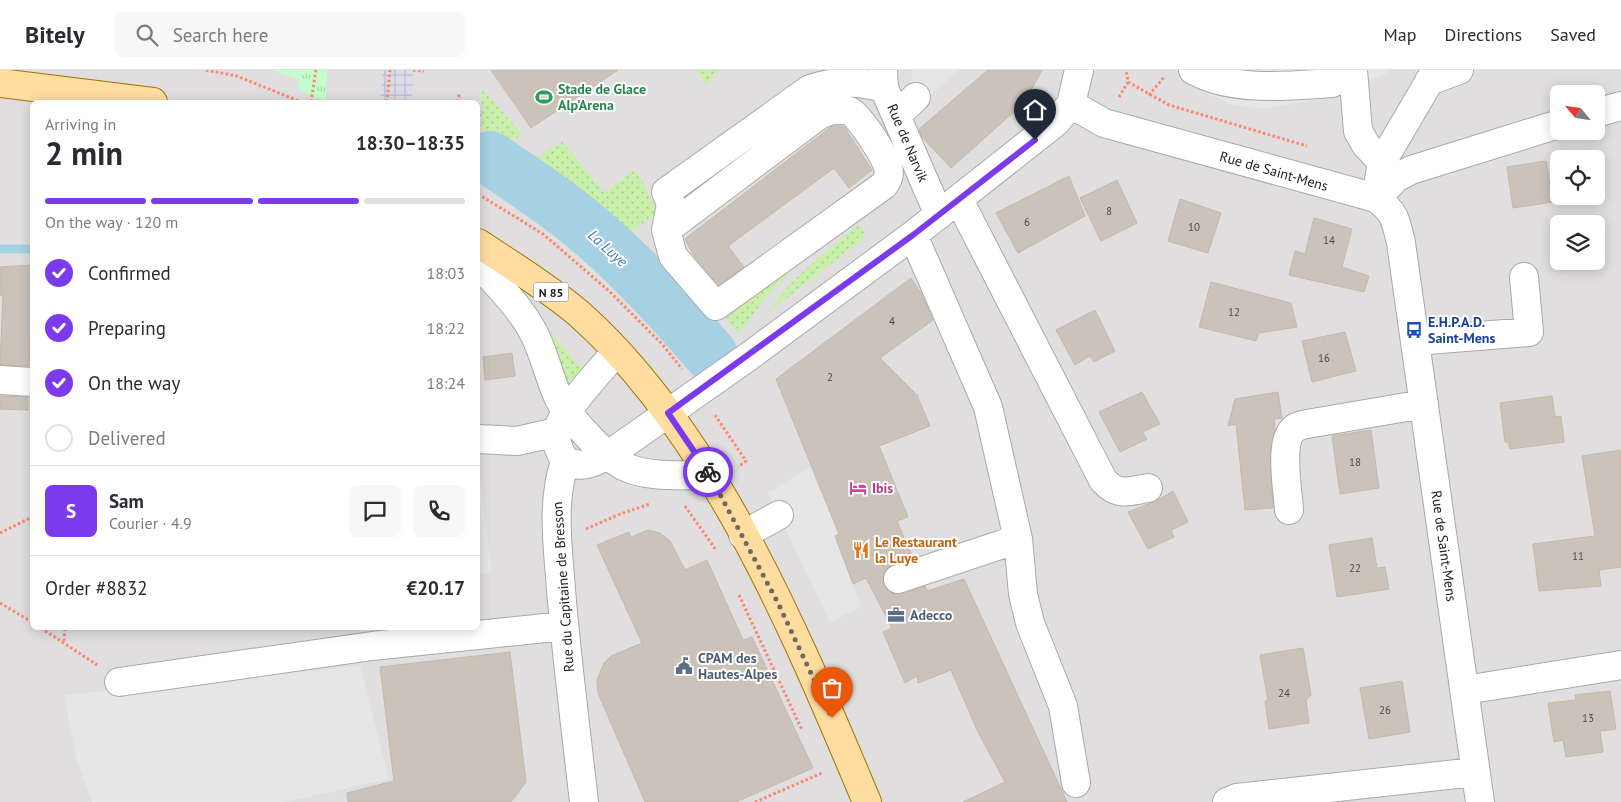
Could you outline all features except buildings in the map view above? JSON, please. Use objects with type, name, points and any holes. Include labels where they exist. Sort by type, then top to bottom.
[{"type":"main road","points":[[4,70],[32,79],[142,100]]},
{"type":"main road","points":[[0,83],[32,79]]},
{"type":"main road","points":[[0,97],[11,98],[32,79]]},
{"type":"main road","name":"N 85","points":[[480,244],[554,294],[616,351],[668,413],[710,476],[743,535],[825,702],[867,802]]},
{"type":"street","points":[[480,267],[505,291],[532,330],[557,394],[562,421],[558,449],[565,461],[574,466],[585,466],[607,456],[748,357],[913,235],[1035,140],[1056,122],[1071,104],[1079,70]]},
{"type":"street","points":[[1193,70],[1205,77],[1228,83],[1265,85],[1332,83],[1340,79],[1349,70]]},
{"type":"street","points":[[1353,70],[1358,131],[1366,145],[1382,162]]},
{"type":"street","points":[[1376,198],[1382,162],[1432,75],[1459,70]]},
{"type":"street","points":[[666,230],[819,115],[831,109],[850,111],[861,121],[888,167],[888,178],[884,185],[716,306],[673,256],[666,230],[671,204],[666,192],[797,97],[831,76],[866,83],[884,79]]},
{"type":"street","name":"Rue de Narvik","points":[[884,79],[896,116],[1103,480],[1111,489],[1119,492],[1148,488]]},
{"type":"street","points":[[896,116],[916,97]]},
{"type":"street","name":"Rue de Saint-Mens","points":[[1071,104],[1104,123],[1376,198],[1390,209],[1397,222],[1416,341],[1480,802]]},
{"type":"street","points":[[1605,110],[1621,106]]},
{"type":"street","points":[[1376,198],[1396,178],[1411,170],[1550,127]]},
{"type":"street","points":[[913,235],[983,390],[1018,539],[1023,594],[1030,623],[1063,706],[1076,783]]},
{"type":"street","points":[[1416,341],[1529,332],[1524,277]]},
{"type":"street","points":[[480,438],[517,441],[562,421],[616,351]]},
{"type":"street","points":[[0,380],[30,382]]},
{"type":"street","points":[[1289,510],[1285,450],[1289,436],[1295,428],[1307,424],[1424,404]]},
{"type":"street","points":[[562,421],[607,456],[629,469],[644,472],[710,476]]},
{"type":"street","name":"Rue du Capitaine de Bresson","points":[[565,461],[559,480],[556,516],[564,626],[584,802]]},
{"type":"street","points":[[743,535],[779,515]]},
{"type":"street","points":[[898,579],[1018,539]]},
{"type":"street","points":[[119,682],[372,646],[564,626]]},
{"type":"street","points":[[1465,690],[1621,665]]},
{"type":"street","points":[[1227,802],[1237,798],[1475,772]]},
{"type":"path","points":[[206,70],[237,76],[296,100]]},
{"type":"path","points":[[310,100],[316,70]]},
{"type":"path","points":[[388,100],[390,70]]},
{"type":"path","points":[[413,70],[424,71]]},
{"type":"path","points":[[1126,70],[1128,82],[1169,106],[1308,146]]},
{"type":"path","points":[[1149,95],[1170,70]]},
{"type":"path","points":[[458,100],[460,94]]},
{"type":"path","points":[[480,195],[543,234],[609,291],[662,344],[701,390]]},
{"type":"path","points":[[580,532],[620,514],[658,501]]},
{"type":"path","points":[[683,503],[717,552]]},
{"type":"path","points":[[0,533],[30,518]]},
{"type":"path","points":[[738,591],[806,738]]},
{"type":"path","points":[[0,603],[30,621]]},
{"type":"path","points":[[45,630],[64,641],[119,682]]},
{"type":"path","points":[[64,641],[65,630]]},
{"type":"path","points":[[755,802],[822,773],[818,764]]},
{"type":"shaded area","points":[[0,70],[1621,70],[1621,802],[0,802]]},
{"type":"shaded area","points":[[383,70],[413,70],[412,100],[380,100]]},
{"type":"shaded area","points":[[912,70],[959,70],[920,105],[911,86]]},
{"type":"shaded area","points":[[1177,70],[1387,70],[1387,73],[1322,99],[1264,109],[1233,105],[1190,86]]},
{"type":"shaded area","points":[[480,108],[482,108],[480,146]]},
{"type":"shaded area","points":[[810,467],[839,534],[835,536],[861,607],[830,622],[768,493]]},
{"type":"shaded area","points":[[480,479],[492,572],[480,574]]},
{"type":"shaded area","points":[[360,666],[389,779],[286,802],[92,802],[76,758],[64,695]]},
{"type":"green space","points":[[271,70],[327,70],[326,100],[321,100],[298,90],[300,80]]},
{"type":"green space","points":[[696,70],[720,70],[710,78],[706,85]]},
{"type":"green space","points":[[482,88],[522,134],[508,146],[481,128]]},
{"type":"green space","points":[[562,141],[604,193],[636,169],[657,213],[625,236],[531,162]]},
{"type":"green space","points":[[859,225],[865,234],[864,238],[766,314],[787,288]]},
{"type":"green space","points":[[792,264],[795,267],[765,298],[739,334],[724,314]]},
{"type":"green space","points":[[549,331],[582,368],[566,387],[544,334]]},
{"type":"waterway","name":"La Luye","points":[[490,158],[561,207],[590,230],[661,299],[711,355]]},
{"type":"waterway","points":[[0,249],[30,249]]},
{"type":"way so far","points":[[708,472],[778,603],[832,718]]},
{"type":"place","name":"Stade de Glace Alp'Arena","points":[[544,97]]},
{"type":"place","name":"E.H.P.A.D. Saint-Mens","points":[[1414,330]]},
{"type":"place","name":"Ibis","points":[[858,488]]},
{"type":"place","name":"Le Restaurant la Luye","points":[[861,550]]},
{"type":"place","name":"Adecco","points":[[896,615]]},
{"type":"place","name":"CPAM des Hautes-Alpes","points":[[684,666]]},
{"type":"route","points":[[708,472],[668,413],[748,357],[913,235],[1035,140]]}]
